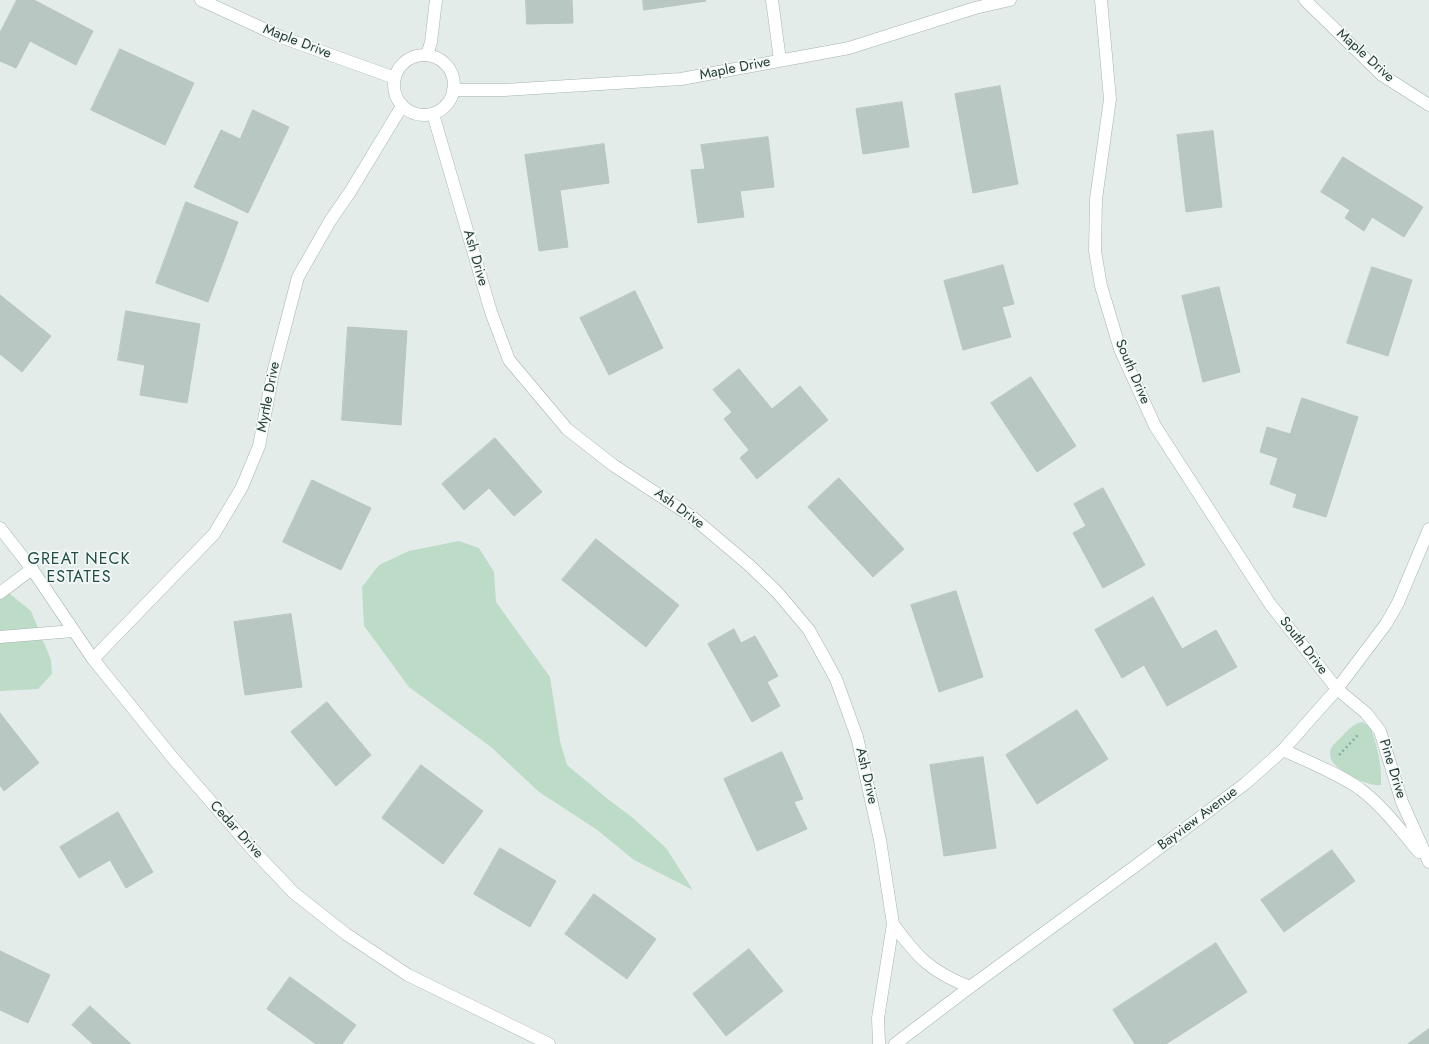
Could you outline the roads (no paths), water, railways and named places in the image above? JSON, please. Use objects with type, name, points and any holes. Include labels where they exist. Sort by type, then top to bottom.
[{"type":"street","name":"Maple Drive","points":[[202,0],[281,37],[395,78]]},
{"type":"street","points":[[427,55],[431,42],[436,0]]},
{"type":"street","points":[[772,0],[780,60]]},
{"type":"street","name":"Maple Drive","points":[[453,90],[504,90],[681,79],[849,48],[975,8],[1010,0]]},
{"type":"street","name":"South Drive","points":[[1101,0],[1110,99],[1096,199],[1095,251],[1100,286],[1120,350],[1160,433],[1270,604],[1337,689]]},
{"type":"street","name":"Maple Drive","points":[[1305,0],[1382,75],[1429,105]]},
{"type":"street","points":[[427,55],[441,60],[448,66],[453,75],[453,90],[448,103],[440,110],[432,114],[421,115],[411,112],[402,106],[397,98],[394,88],[395,78],[405,61],[413,56],[427,55]]},
{"type":"street","name":"Myrtle Drive","points":[[93,659],[214,534],[242,487],[259,446],[272,373],[298,277],[330,221],[350,192],[402,106]]},
{"type":"street","name":"Ash Drive","points":[[432,114],[491,312],[509,360],[567,429],[613,466],[691,516],[749,565],[777,592],[809,630],[836,679],[857,737],[880,840],[893,924],[878,1018],[878,1044]]},
{"type":"street","name":"Cedar Drive","points":[[0,528],[32,569],[93,659],[172,757],[253,850],[294,893],[346,934],[408,975],[549,1044]]},
{"type":"street","name":"Bayview Avenue","points":[[895,1044],[1165,844],[1246,782],[1283,750],[1337,689],[1372,644],[1398,603],[1429,529]]},
{"type":"street","points":[[0,593],[32,569]]},
{"type":"street","points":[[0,637],[73,631]]},
{"type":"street","name":"Pine Drive","points":[[1337,689],[1366,713],[1380,731],[1402,802],[1429,862]]},
{"type":"street","name":"Pine Drive","points":[[1283,750],[1337,776],[1360,790],[1383,811],[1429,862]]},
{"type":"street","name":"Ash Drive","points":[[893,924],[911,949],[928,965],[950,979],[970,987]]},
{"type":"district","name":"GREAT NECK ESTATES","points":[[79,569]]}]
